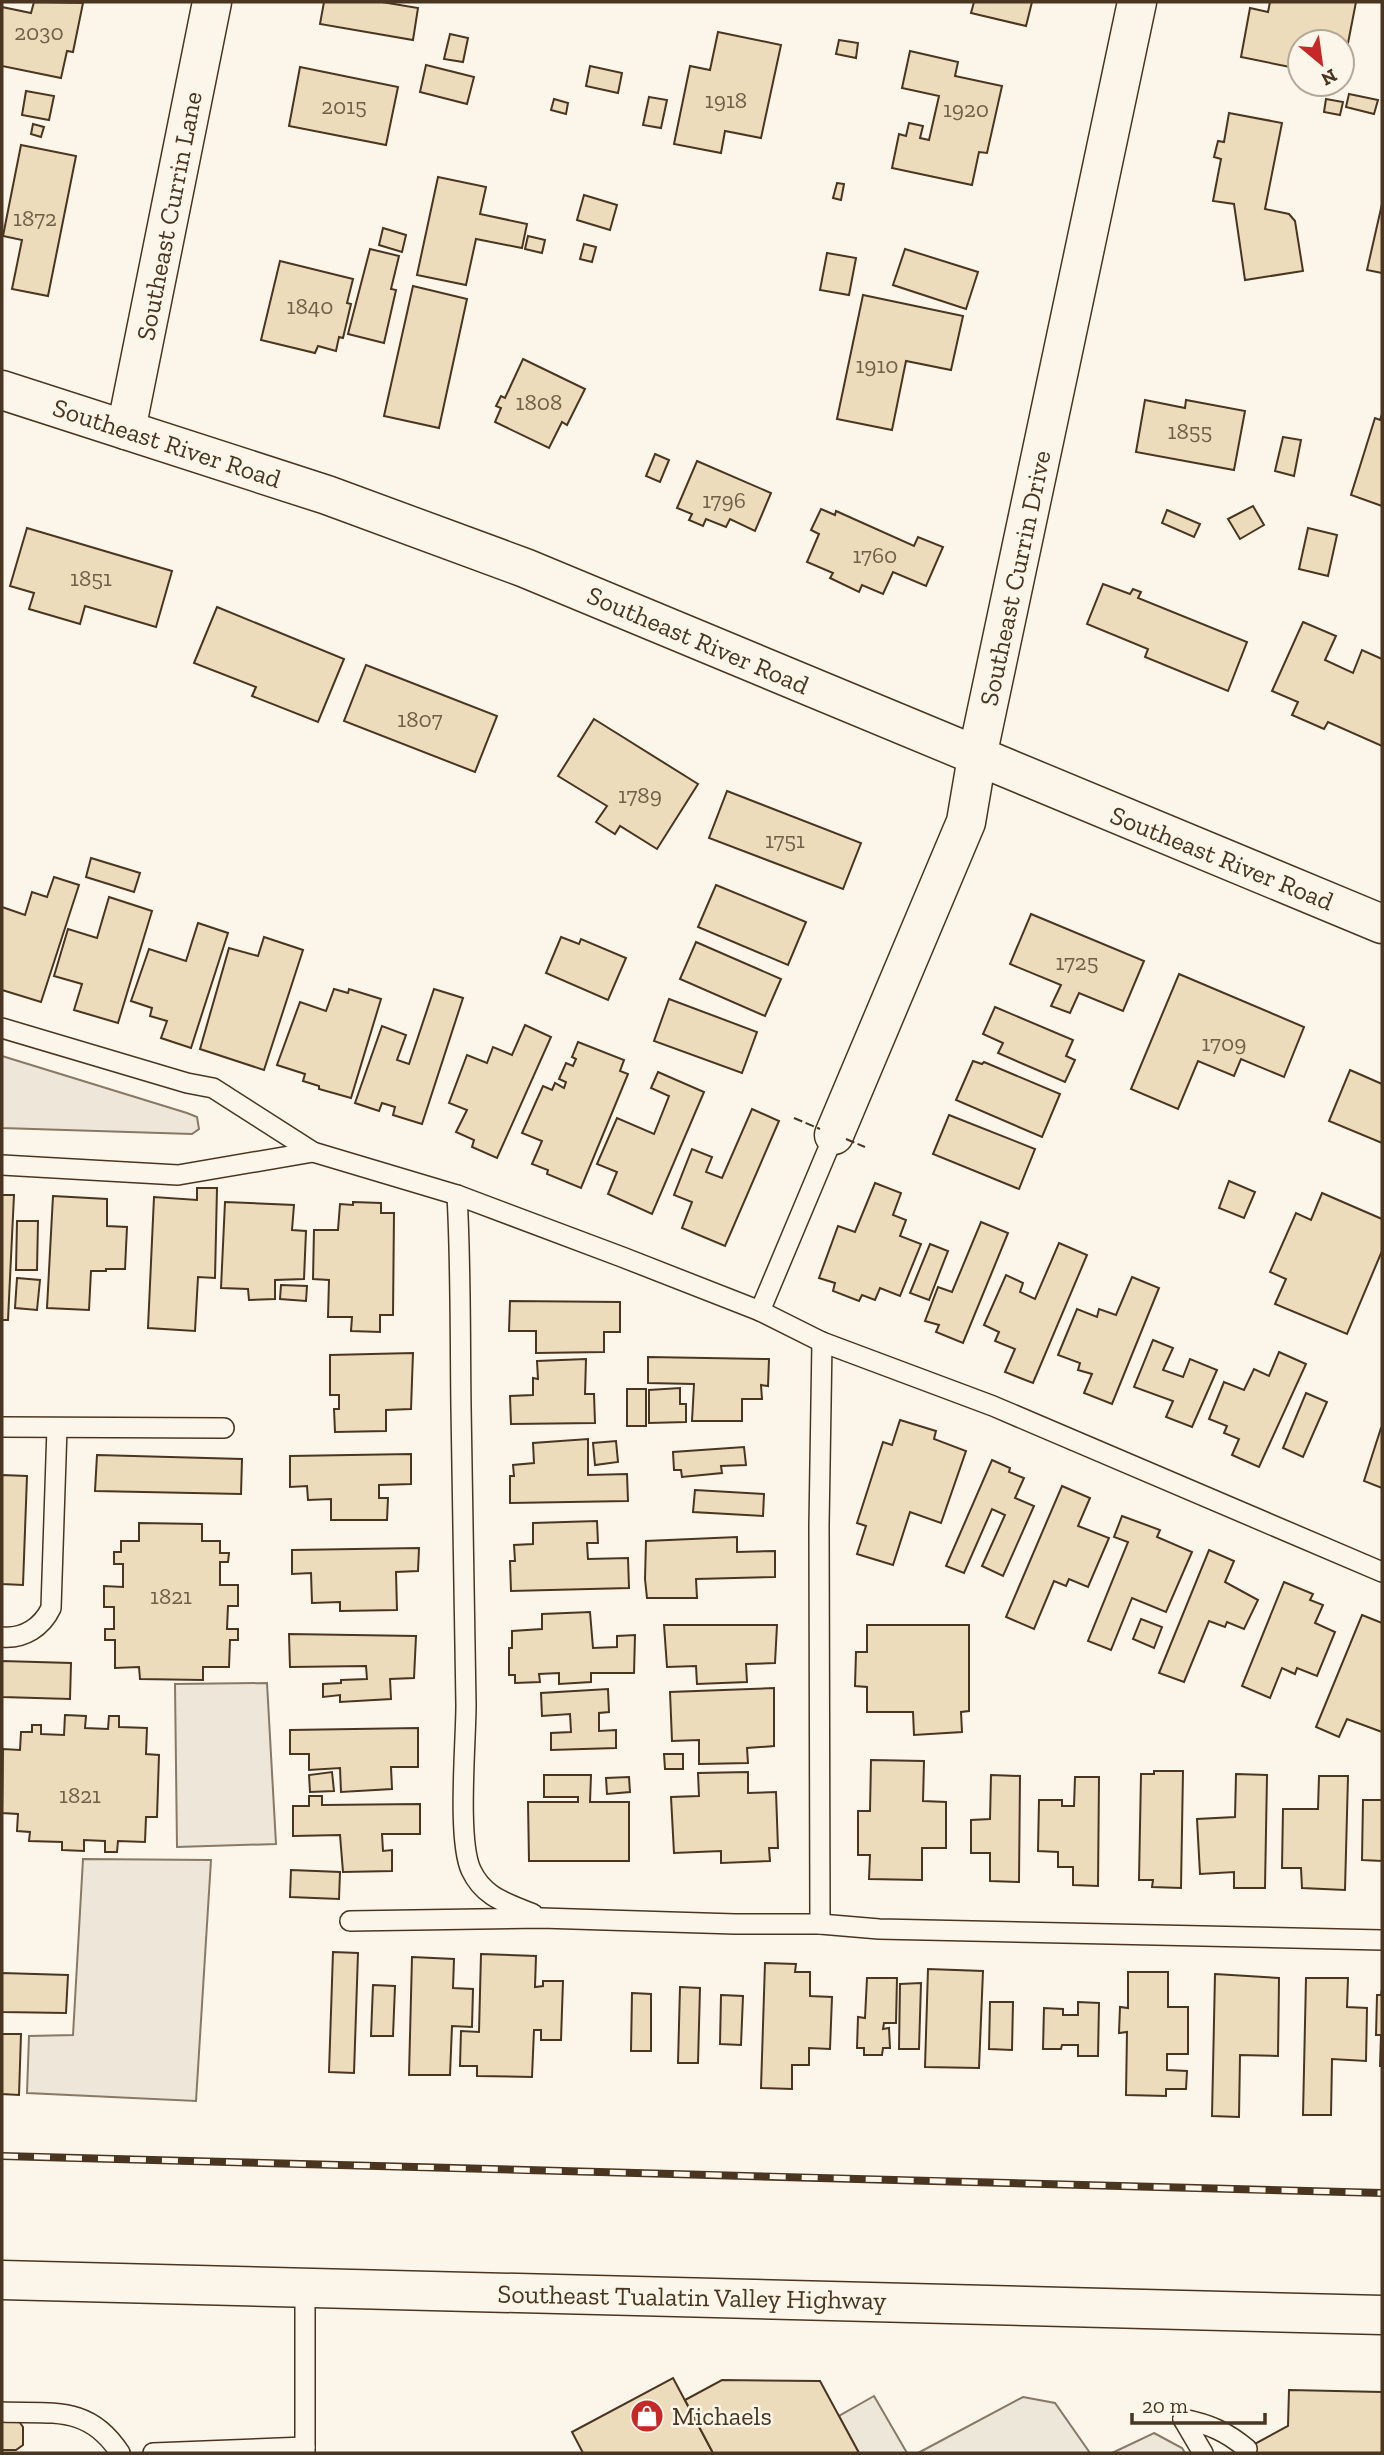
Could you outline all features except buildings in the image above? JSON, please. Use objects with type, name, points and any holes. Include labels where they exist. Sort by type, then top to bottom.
[{"type":"main road","name":"Southeast Currin Lane","points":[[126,430],[212,2]]},
{"type":"main road","name":"Southeast Currin Drive","points":[[834,1135],[966,822],[977,757],[1137,2]]},
{"type":"main road","name":"Southeast River Road","points":[[2,390],[327,495],[525,568],[1382,924]]},
{"type":"main road","name":"Southeast Tualatin Valley Highway","points":[[2,2280],[1382,2315]]},
{"type":"lane","points":[[2,1028],[187,1083],[213,1088],[313,1152],[457,1195],[760,1311],[822,1342],[993,1406],[1382,1572]]},
{"type":"lane","points":[[760,1311],[834,1135]]},
{"type":"lane","points":[[2,1165],[178,1175],[313,1152]]},
{"type":"lane","points":[[457,1195],[461,1273],[466,1706],[464,1834],[470,1868],[482,1888],[490,1896],[541,1917]]},
{"type":"lane","points":[[820,1924],[819,1525],[822,1342]]},
{"type":"lane","points":[[2,1427],[224,1428]]},
{"type":"lane","points":[[2,1637],[26,1634],[46,1619],[51,1608],[57,1427]]},
{"type":"lane","points":[[350,1921],[541,1917],[735,1924],[820,1924],[879,1929],[1382,1940]]},
{"type":"lane","points":[[153,2453],[305,2450],[305,2287]]},
{"type":"lane","points":[[2,2412],[69,2414],[91,2422],[109,2436],[120,2453]]},
{"type":"lane","points":[[1203,2453],[1183,2419],[1207,2423],[1228,2434],[1247,2449]]},
{"type":"shaded area","points":[[2,1056],[187,1113],[197,1117],[199,1129],[192,1134],[2,1128]]},
{"type":"shaded area","points":[[267,1683],[276,1844],[177,1847],[175,1684]]},
{"type":"shaded area","points":[[83,1859],[211,1860],[196,2101],[27,2093],[29,2036],[73,2035]]},
{"type":"shaded area","points":[[874,2396],[907,2453],[859,2453],[839,2416]]},
{"type":"shaded area","points":[[1023,2397],[1055,2403],[1090,2453],[918,2453]]},
{"type":"shaded area","points":[[1154,2433],[1182,2448],[1185,2453],[1112,2453]]},
{"type":"railway","points":[[2,2156],[1382,2193]]},
{"type":"fence","points":[[794,1118],[820,1129]]},
{"type":"fence","points":[[846,1139],[865,1147]]},
{"type":"place","name":"Michaels","points":[[647,2416]]}]
